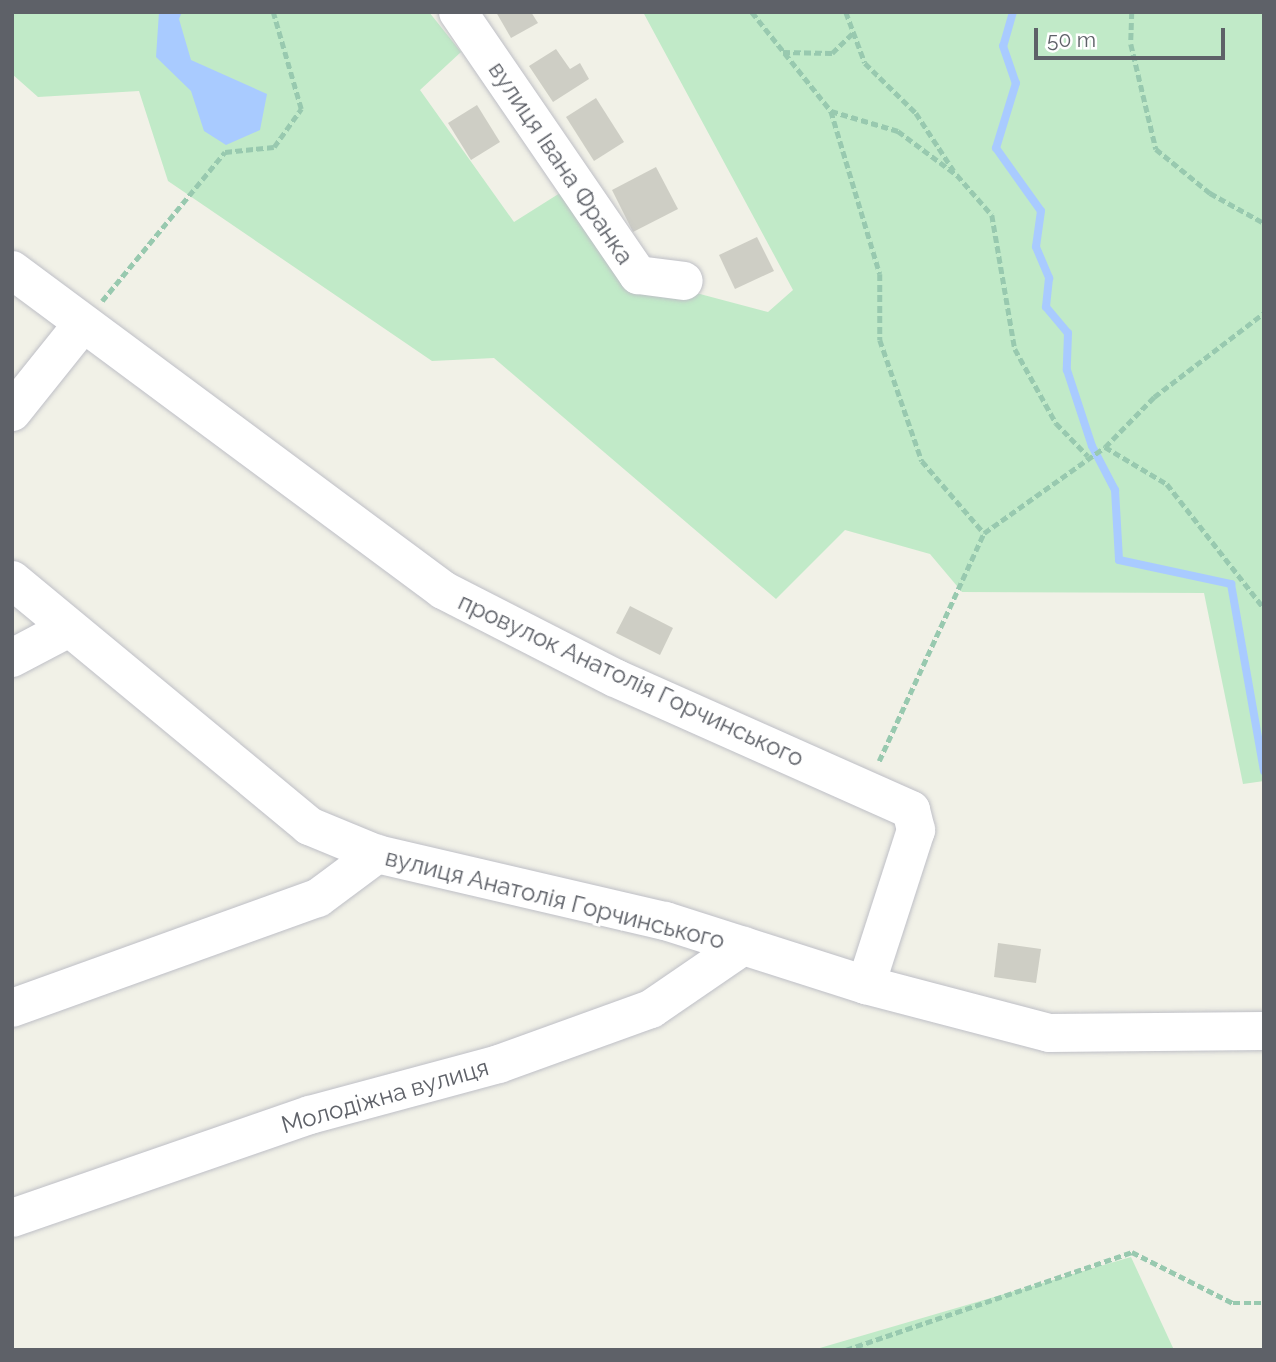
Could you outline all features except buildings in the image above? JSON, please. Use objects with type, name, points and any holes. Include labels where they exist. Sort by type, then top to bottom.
[{"type":"street","name":"вулиця Івана Франка","points":[[458,12],[638,275],[684,281]]},
{"type":"street","name":"провулок Анатолія Горчинського","points":[[12,270],[81,326],[443,590],[615,678],[911,810],[916,830],[866,985]]},
{"type":"street","points":[[12,412],[81,326]]},
{"type":"street","name":"вулиця Анатолія Горчинського","points":[[12,580],[309,826],[377,855],[665,921],[866,985],[1049,1033],[1264,1031]]},
{"type":"street","points":[[12,658],[69,628]]},
{"type":"street","points":[[12,1008],[318,898],[377,855]]},
{"type":"street","name":"Молодіжна вулиця","points":[[12,1218],[310,1115],[499,1064],[651,1009],[743,946]]},
{"type":"path","points":[[81,326],[225,152],[274,147],[302,109],[273,12]]},
{"type":"path","points":[[752,12],[831,111],[880,274],[880,340],[922,461],[984,533]]},
{"type":"path","points":[[846,12],[852,34],[866,63],[916,113],[957,175],[992,215],[1015,349],[1056,422],[1088,456]]},
{"type":"path","points":[[1132,12],[1131,44],[1156,149],[1210,193],[1264,223]]},
{"type":"path","points":[[782,52],[832,52],[852,34]]},
{"type":"path","points":[[831,111],[898,131],[957,175]]},
{"type":"path","points":[[865,790],[984,533],[1088,456],[1103,448],[1154,397],[1264,313]]},
{"type":"path","points":[[1103,448],[1167,484],[1264,608]]},
{"type":"path","points":[[846,1350],[1132,1252],[1233,1303],[1264,1303]]},
{"type":"green space","points":[[12,12],[429,12],[461,52],[420,90],[514,222],[560,193],[630,286],[700,294],[768,312],[793,290],[643,12],[1264,12],[1264,781],[1243,784],[1204,593],[962,592],[930,554],[845,530],[776,599],[494,358],[432,361],[168,181],[139,91],[38,97],[12,74]]},
{"type":"green space","points":[[1131,1257],[1174,1350],[813,1350]]},
{"type":"water","points":[[159,12],[182,12],[179,19],[191,60],[267,94],[260,130],[226,145],[204,131],[191,91],[156,57]]},
{"type":"waterway","points":[[1013,12],[1003,46],[1016,83],[996,148],[1041,211],[1036,247],[1049,278],[1046,307],[1068,333],[1067,370],[1092,446],[1115,490],[1119,560],[1231,584],[1264,771]]}]
